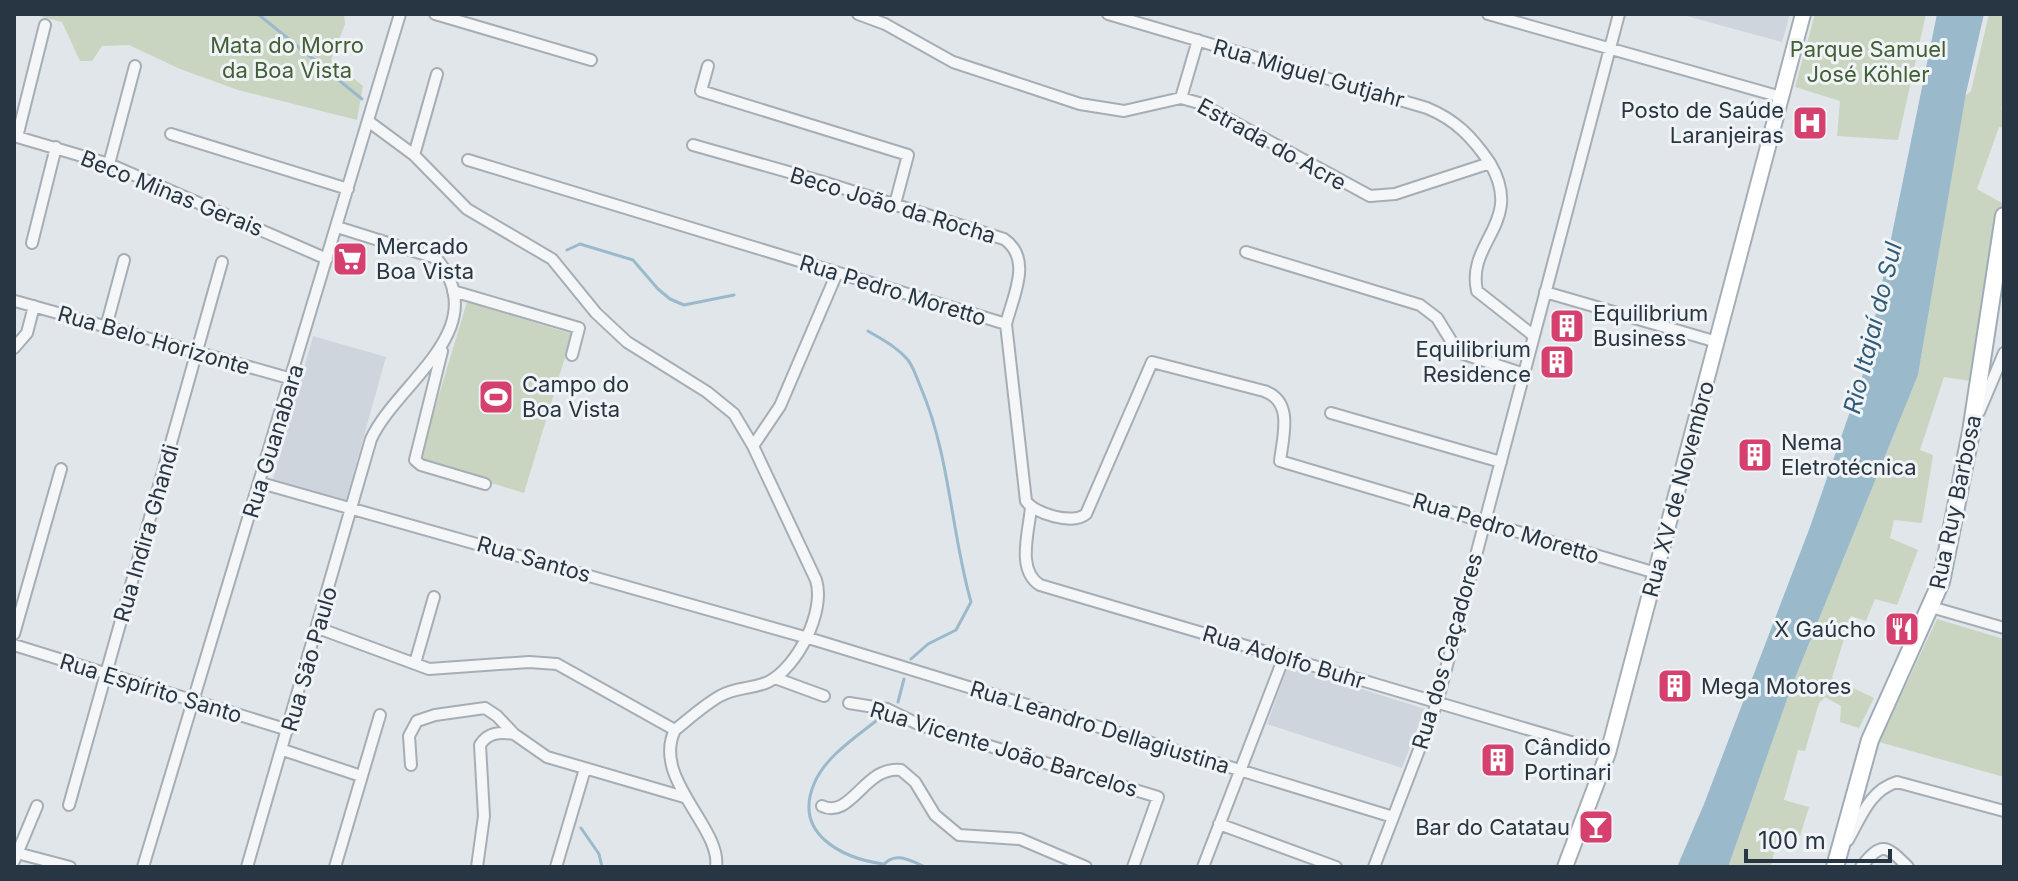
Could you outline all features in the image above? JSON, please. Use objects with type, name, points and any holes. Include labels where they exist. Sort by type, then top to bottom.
[{"type":"main road","name":"Rua XV de Novembro","points":[[1565,867],[1608,753],[1803,14]]},
{"type":"main road","name":"Rua Ruy Barbosa","points":[[1836,863],[1870,740],[1941,582],[1971,432],[2004,216]]},
{"type":"street","name":"Rua Guanabara","points":[[143,867],[400,14]]},
{"type":"street","points":[[435,14],[591,60]]},
{"type":"street","name":"Estrada do Acre","points":[[858,14],[885,24],[953,62],[1080,104],[1124,111],[1181,98],[1208,107],[1370,196],[1395,194],[1490,163]]},
{"type":"street","name":"Rua Miguel Gutjahr","points":[[1108,14],[1435,111],[1466,131],[1490,163]]},
{"type":"street","points":[[1488,14],[1781,97]]},
{"type":"street","name":"Rua dos Caçadores","points":[[1374,867],[1437,703],[1619,14]]},
{"type":"street","points":[[16,137],[45,25]]},
{"type":"street","points":[[1181,98],[1198,40]]},
{"type":"street","points":[[109,164],[135,66]]},
{"type":"street","points":[[708,66],[701,91],[908,155],[895,204]]},
{"type":"street","points":[[414,155],[437,74]]},
{"type":"street","points":[[368,121],[414,155],[467,209],[552,259],[596,313],[627,342],[734,414],[753,446],[819,589],[816,610],[806,637],[786,668],[775,678],[753,687],[727,692],[675,730],[672,755],[684,797],[714,846],[716,867]]},
{"type":"street","points":[[171,134],[348,189]]},
{"type":"street","name":"Beco Minas Gerais","points":[[16,137],[109,164],[327,259]]},
{"type":"street","name":"Beco João da Rocha","points":[[693,145],[996,235],[1013,245],[1021,265],[1006,324]]},
{"type":"street","points":[[32,243],[56,147]]},
{"type":"street","name":"Rua Pedro Moretto","points":[[468,160],[1006,324],[1026,501],[1031,507],[1071,519],[1082,518],[1086,514],[1152,362],[1276,396],[1281,401],[1284,418],[1280,461],[1656,573]]},
{"type":"street","points":[[1490,163],[1501,183],[1503,195],[1498,220],[1480,262],[1476,277],[1477,291],[1534,336]]},
{"type":"street","points":[[337,227],[436,258],[453,291],[454,314],[415,460],[421,465],[485,484]]},
{"type":"street","points":[[1246,252],[1420,305],[1437,318],[1458,352],[1524,374]]},
{"type":"street","points":[[106,327],[124,260]]},
{"type":"street","name":"Rua Indira Ghandi","points":[[69,805],[222,262]]},
{"type":"street","points":[[753,446],[780,406],[837,273]]},
{"type":"street","points":[[453,291],[579,328],[572,355]]},
{"type":"street","points":[[1545,292],[1717,342]]},
{"type":"street","name":"Rua Belo Horizonte","points":[[15,301],[292,379]]},
{"type":"street","points":[[14,348],[27,333],[34,306]]},
{"type":"street","name":"Rua São Paulo","points":[[247,867],[367,450],[384,414],[435,357],[445,341]]},
{"type":"street","points":[[1971,432],[2004,353]]},
{"type":"street","points":[[1331,413],[1501,462]]},
{"type":"street","points":[[14,634],[61,469]]},
{"type":"street","name":"Rua Santos","points":[[261,483],[806,637]]},
{"type":"street","name":"Rua Adolfo Buhr","points":[[1031,507],[1026,568],[1040,585],[1608,753]]},
{"type":"street","points":[[415,663],[434,597]]},
{"type":"street","points":[[1931,607],[2004,628]]},
{"type":"street","points":[[318,628],[437,669],[529,662],[557,664],[675,730]]},
{"type":"street","name":"Rua Leandro Dellagiustina","points":[[806,637],[1393,817]]},
{"type":"street","name":"Rua Espírito Santo","points":[[14,645],[288,730]]},
{"type":"street","points":[[1203,867],[1284,657]]},
{"type":"street","points":[[775,678],[824,696]]},
{"type":"street","name":"Rua Vicente João Barcelos","points":[[849,703],[887,709],[920,725],[1158,797],[1133,867]]},
{"type":"street","points":[[411,765],[409,736],[413,727],[425,718],[485,708],[514,734],[547,757],[684,797]]},
{"type":"street","points":[[335,867],[380,715]]},
{"type":"street","points":[[477,867],[484,816],[480,745],[483,739],[496,733],[514,734]]},
{"type":"street","points":[[283,750],[361,776]]},
{"type":"street","points":[[556,867],[585,769]]},
{"type":"street","points":[[822,806],[830,810],[839,808],[875,776],[885,770],[901,770],[915,782],[935,815],[959,835],[1020,839],[1086,867]]},
{"type":"street","points":[[1836,863],[1869,803],[1885,786],[1897,782],[2004,811]]},
{"type":"street","points":[[37,806],[19,835],[16,857],[70,867]]},
{"type":"street","points":[[1219,824],[1336,867]]},
{"type":"street","points":[[1861,867],[1882,848],[1888,849],[1908,867]]},
{"type":"shaded area","points":[[1679,14],[1790,14],[1782,42]]},
{"type":"shaded area","points":[[313,336],[386,357],[346,500],[273,479]]},
{"type":"shaded area","points":[[1288,666],[1425,709],[1402,768],[1267,724]]},
{"type":"green space","name":"Mata do Morro da Boa Vista","points":[[32,14],[344,14],[345,24],[331,60],[363,86],[357,120],[238,90],[180,69],[129,45],[102,46],[92,61],[80,61],[62,22]]},
{"type":"green space","name":"Parque Samuel José Köhler","points":[[1815,14],[1926,14],[1898,140],[1837,136],[1840,101],[1795,87]]},
{"type":"green space","points":[[1989,14],[2004,14],[2004,101],[2001,109],[2004,111],[2004,128],[1999,127],[1977,189],[2002,203],[1970,381],[1944,377],[1920,450],[1933,455],[1922,523],[1894,520],[1890,538],[1918,550],[1897,605],[1875,599],[1866,621],[1851,616],[1832,678],[1874,698],[1859,728],[1840,722],[1841,706],[1825,697],[1819,703],[1805,751],[1798,750],[1784,800],[1809,807],[1800,836],[1778,831],[1771,867],[1724,867],[1791,688],[1918,375],[1965,96],[1971,91]]},
{"type":"green space","name":"Campo do Boa Vista","points":[[467,302],[572,334],[524,493],[419,461]]},
{"type":"green space","points":[[1937,619],[2004,639],[2004,777],[1879,742]]},
{"type":"water","name":"Rio Itajaí do Sul","points":[[1937,14],[1984,14],[1966,93],[1918,375],[1791,688],[1728,867],[1677,867],[1810,527],[1864,371]]},
{"type":"waterway","points":[[258,14],[362,99]]},
{"type":"waterway","points":[[567,250],[580,244],[633,260],[658,289],[684,305],[734,295]]},
{"type":"waterway","points":[[868,331],[908,360],[931,414],[971,602],[956,630],[928,644],[911,659]]},
{"type":"waterway","points":[[898,702],[904,679]]},
{"type":"waterway","points":[[881,717],[826,764],[814,784],[809,802],[810,817],[825,840],[852,856],[883,864]]},
{"type":"waterway","points":[[581,828],[599,854],[602,867]]},
{"type":"waterway","points":[[882,867],[896,858],[908,859],[925,867]]},
{"type":"place","name":"Posto de Saúde Laranjeiras","points":[[1810,123]]},
{"type":"place","name":"Mercado Boa Vista","points":[[350,259]]},
{"type":"place","name":"Equilibrium Business","points":[[1567,326]]},
{"type":"place","name":"Equilibrium Residence","points":[[1557,362]]},
{"type":"place","name":"Campo do Boa Vista","points":[[496,397]]},
{"type":"place","name":"Nema Eletrotécnica","points":[[1755,455]]},
{"type":"place","name":"X Gaúcho","points":[[1902,629]]},
{"type":"place","name":"Mega Motores","points":[[1675,686]]},
{"type":"place","name":"Cândido Portinari","points":[[1498,760]]},
{"type":"place","name":"Bar do Catatau","points":[[1596,827]]}]
